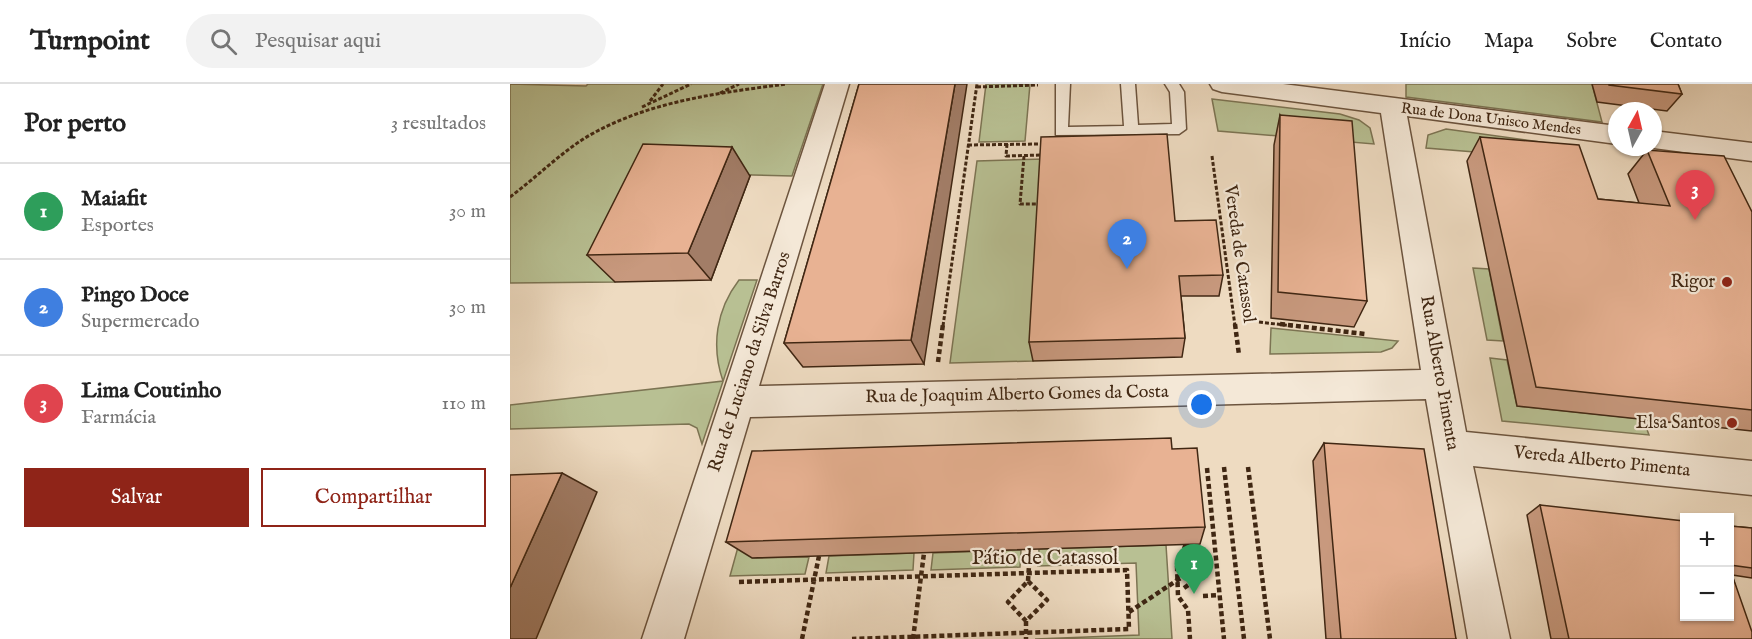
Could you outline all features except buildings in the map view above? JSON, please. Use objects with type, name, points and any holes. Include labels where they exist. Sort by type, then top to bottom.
[{"type":"street","name":"Rua de Luciano da Silva Barros","points":[[663,639],[837,84]]},
{"type":"street","name":"Rua de Dona Unisco Mendes","points":[[1222,84],[1608,134]]},
{"type":"street","name":"Rua Alberto Pimenta","points":[[1394,106],[1451,447],[1489,639]]},
{"type":"street","points":[[1662,142],[1749,157]]},
{"type":"street","name":"Rua de Joaquim Alberto Gomes da Costa","points":[[739,402],[1440,384]]},
{"type":"street","name":"Vereda Alberto Pimenta","points":[[1451,447],[1752,478]]},
{"type":"lane","points":[[1063,84],[1061,132],[1179,129],[1177,92],[1172,84]]},
{"type":"lane","points":[[1128,84],[1131,131]]},
{"type":"path","points":[[642,107],[663,84]]},
{"type":"path","points":[[510,197],[571,147],[642,107],[691,84]]},
{"type":"path","points":[[714,95],[739,84]]},
{"type":"path","points":[[630,115],[714,95],[786,84]]},
{"type":"path","points":[[937,364],[977,85],[1030,86]]},
{"type":"path","points":[[1007,144],[1006,156],[1014,156]]},
{"type":"path","points":[[1024,156],[1020,204],[1042,204]]},
{"type":"path","name":"Vereda de Catassol","points":[[1212,156],[1239,355]]},
{"type":"path","points":[[1259,322],[1365,333]]},
{"type":"path","points":[[1248,466],[1270,639]]},
{"type":"path","points":[[1224,467],[1244,639]]},
{"type":"path","points":[[1207,468],[1224,639]]},
{"type":"path","points":[[1186,544],[1177,565],[1178,596],[1188,610],[1190,639]]},
{"type":"path","points":[[1026,636],[1026,621],[1008,602],[1028,581],[1030,550]]},
{"type":"path","points":[[913,638],[924,553]]},
{"type":"path","points":[[802,639],[819,556]]},
{"type":"path","points":[[852,639],[1026,636],[1129,629],[1128,612],[1197,567],[1203,575],[1184,588]]},
{"type":"path","name":"Pátio de Catassol","points":[[739,582],[1127,570],[1128,612]]},
{"type":"path","points":[[1026,621],[1047,600],[1028,581]]},
{"type":"path","points":[[1203,596],[1219,595]]},
{"type":"green space","points":[[510,84],[586,86],[588,84],[823,84],[792,176],[666,173],[615,282],[510,283]]},
{"type":"green space","points":[[986,84],[1030,84],[1025,141],[979,142]]},
{"type":"green space","points":[[1406,84],[1592,84],[1602,122],[1406,97]]},
{"type":"green space","points":[[1212,99],[1340,114],[1359,120],[1370,128],[1374,144],[1218,131]]},
{"type":"green space","points":[[1446,129],[1555,144],[1487,153],[1426,148],[1428,135]]},
{"type":"green space","points":[[1044,159],[1033,361],[950,363],[977,161]]},
{"type":"green space","points":[[1473,268],[1489,269],[1503,341],[1487,340]]},
{"type":"green space","points":[[739,280],[757,280],[702,444],[697,428],[689,424],[510,429],[510,405],[723,381],[717,355],[718,329],[725,304]]},
{"type":"green space","points":[[1271,328],[1398,341],[1392,348],[1381,352],[1270,354]]},
{"type":"green space","points":[[1490,358],[1507,360],[1517,406],[1643,419],[1649,435],[1502,421]]},
{"type":"green space","points":[[759,471],[753,558],[809,557],[805,574],[730,576]]},
{"type":"green space","points":[[1166,545],[1172,639],[1035,639],[1139,635],[1136,563],[1038,566],[1039,549]]},
{"type":"green space","points":[[1021,550],[1020,567],[931,570],[933,553]]},
{"type":"green space","points":[[914,553],[913,570],[826,573],[829,556]]},
{"type":"place","name":"Lima Coutinho","points":[[1695,220]]},
{"type":"place","name":"Pingo Doce","points":[[1127,269]]},
{"type":"place","name":"Rigor","points":[[1727,282]]},
{"type":"place","name":"Elsa Santos","points":[[1732,423]]},
{"type":"place","name":"Maiafit","points":[[1194,594]]}]
